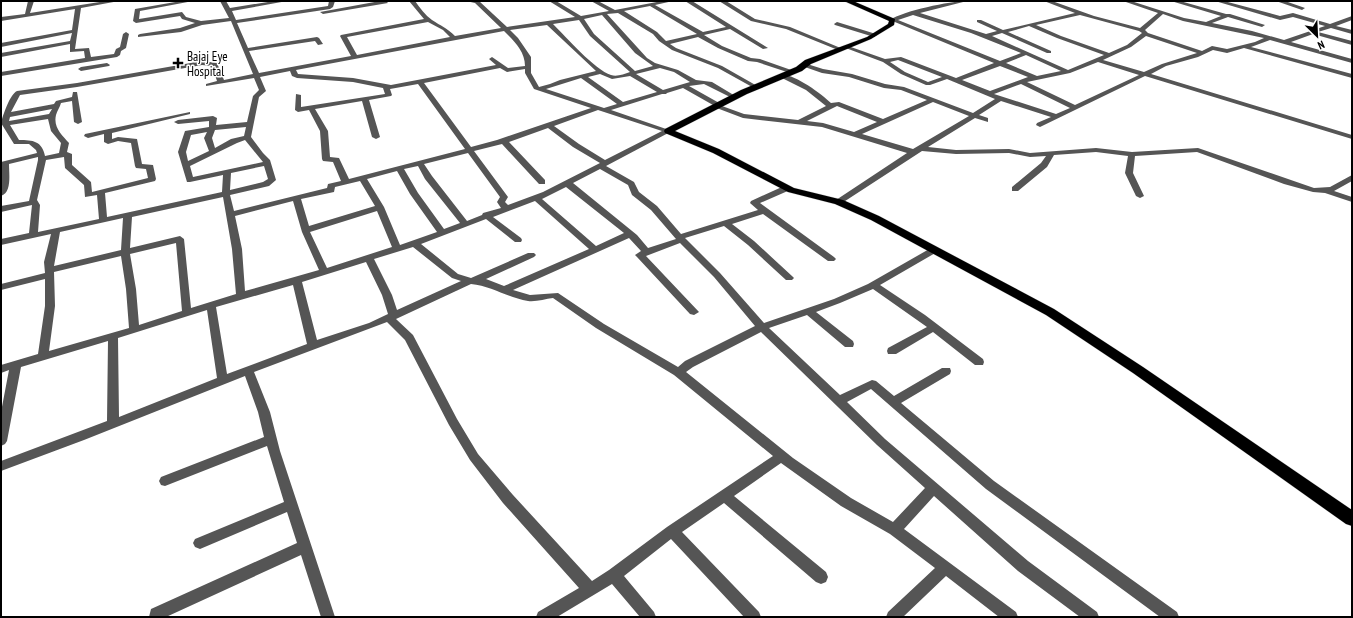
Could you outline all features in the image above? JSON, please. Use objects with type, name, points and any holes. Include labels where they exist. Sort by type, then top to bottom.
[{"type":"highway","points":[[668,132],[734,97],[792,72],[808,62],[874,35],[892,25],[893,20],[847,1]]},
{"type":"highway","points":[[668,132],[716,151],[787,188],[839,202],[875,218],[1050,312],[1138,370],[1352,519]]},
{"type":"street","points":[[27,15],[31,1]]},
{"type":"street","points":[[1,19],[116,1]]},
{"type":"street","points":[[182,14],[136,21],[137,10],[190,1]]},
{"type":"street","points":[[1,242],[226,194],[266,184],[272,180],[267,162],[248,137],[256,96],[263,91],[234,20],[223,1]]},
{"type":"street","points":[[229,10],[284,1]]},
{"type":"street","points":[[140,36],[181,30],[201,23],[330,7],[332,1]]},
{"type":"street","points":[[314,9],[316,13],[333,12],[385,3],[383,1]]},
{"type":"street","points":[[412,1],[429,20],[445,29],[454,38]]},
{"type":"street","points":[[469,1],[480,2],[512,35],[528,56],[528,73],[536,88],[668,132]]},
{"type":"street","points":[[552,1],[580,18],[592,35],[632,74],[664,93]]},
{"type":"street","points":[[594,1],[655,33],[665,43],[674,49],[720,67],[756,87]]},
{"type":"street","points":[[631,1],[643,6]]},
{"type":"street","points":[[512,35],[580,18],[669,1]]},
{"type":"street","points":[[688,1],[765,48]]},
{"type":"street","points":[[722,1],[753,20],[788,28],[884,61],[903,73],[928,84],[947,77]]},
{"type":"street","points":[[893,20],[913,13],[964,1]]},
{"type":"street","points":[[1046,1],[1203,53]]},
{"type":"street","points":[[1126,1],[1182,18],[1248,32],[1352,60]]},
{"type":"street","points":[[1218,1],[1280,18]]},
{"type":"street","points":[[1279,1],[1302,8]]},
{"type":"street","points":[[179,3],[184,18],[201,23]]},
{"type":"street","points":[[989,93],[1031,78],[1041,78],[1068,72],[1129,46],[1160,12],[1171,5],[1182,3],[1262,25]]},
{"type":"street","points":[[651,5],[701,34],[720,47],[750,60],[758,60],[792,72]]},
{"type":"street","points":[[78,8],[72,51],[87,49],[88,60]]},
{"type":"street","points":[[1205,24],[1243,9]]},
{"type":"street","points":[[1182,18],[1208,11]]},
{"type":"street","points":[[987,36],[1080,12]]},
{"type":"street","points":[[913,13],[959,26],[987,36],[1068,72]]},
{"type":"street","points":[[604,14],[637,52],[653,64],[676,71],[695,82]]},
{"type":"street","points":[[1248,32],[1280,18],[1293,15],[1352,32]]},
{"type":"street","points":[[1285,42],[1352,18]]},
{"type":"street","points":[[355,57],[343,36],[429,20]]},
{"type":"street","points":[[893,20],[1036,78]]},
{"type":"street","points":[[979,21],[1049,52]]},
{"type":"street","points":[[837,24],[874,35]]},
{"type":"street","points":[[1029,24],[1110,55]]},
{"type":"street","points":[[208,85],[454,38],[506,29],[552,25],[601,72],[609,77],[614,78],[660,66]]},
{"type":"street","points":[[1021,26],[1071,47],[1079,44]]},
{"type":"street","points":[[665,43],[732,27]]},
{"type":"street","points":[[1,45],[74,31]]},
{"type":"street","points":[[1312,32],[1352,43]]},
{"type":"street","points":[[1,74],[117,55],[118,50],[123,48],[126,34]]},
{"type":"street","points":[[1040,125],[1164,65],[1203,53],[1212,48],[1227,51],[1256,44],[1270,38]]},
{"type":"street","points":[[246,50],[317,39],[320,44]]},
{"type":"street","points":[[1,55],[73,42]]},
{"type":"street","points":[[1244,46],[1352,76]]},
{"type":"street","points":[[957,80],[1002,64],[1027,53]]},
{"type":"street","points":[[104,80],[109,56]]},
{"type":"street","points":[[884,61],[899,58],[989,93],[988,94],[1056,117]]},
{"type":"street","points":[[492,59],[507,70],[528,68]]},
{"type":"street","points":[[1098,60],[1352,137]]},
{"type":"street","points":[[5,121],[17,93],[189,65],[212,63],[215,64],[221,82]]},
{"type":"street","points":[[81,69],[107,65]]},
{"type":"street","points":[[804,65],[822,71],[850,76],[884,86],[902,88],[985,120]]},
{"type":"street","points":[[292,69],[294,75],[297,76],[353,80],[372,84],[394,86],[502,66]]},
{"type":"street","points":[[536,88],[552,86],[562,81],[601,72]]},
{"type":"street","points":[[582,76],[623,105]]},
{"type":"street","points":[[782,76],[818,94],[831,106]]},
{"type":"street","points":[[230,215],[331,190],[331,186],[346,182],[470,151],[549,125],[602,109],[623,105],[664,93],[701,80],[734,97]]},
{"type":"street","points":[[1021,81],[1075,108]]},
{"type":"street","points":[[420,82],[504,197],[501,202],[506,208]]},
{"type":"street","points":[[73,85],[78,122]]},
{"type":"street","points":[[298,95],[298,110],[389,96],[385,85]]},
{"type":"street","points":[[684,86],[718,106],[742,116],[823,125],[916,150],[956,152],[1008,151],[1030,155],[1096,150],[1132,154],[1198,150],[1313,190],[1332,189],[1352,176]]},
{"type":"street","points":[[839,202],[916,150],[1000,98]]},
{"type":"street","points":[[62,155],[64,142],[58,137],[53,126],[52,116],[58,102],[75,99]]},
{"type":"street","points":[[365,100],[376,137]]},
{"type":"street","points":[[856,134],[932,100]]},
{"type":"street","points":[[800,122],[837,103],[883,122]]},
{"type":"street","points":[[5,121],[57,106]]},
{"type":"street","points":[[311,108],[323,129],[326,159],[336,160],[346,182]]},
{"type":"street","points":[[88,136],[188,113]]},
{"type":"street","points":[[5,121],[52,116]]},
{"type":"street","points":[[178,122],[213,118],[212,129],[208,138],[213,152]]},
{"type":"street","points":[[5,121],[18,142],[31,142],[40,149],[41,156],[34,200],[36,205],[33,236]]},
{"type":"street","points":[[250,124],[188,133],[182,152],[190,180],[267,162]]},
{"type":"street","points":[[549,125],[572,144],[631,184],[635,193],[654,208],[717,275],[762,328],[881,442],[1023,566],[1092,617]]},
{"type":"street","points":[[1,194],[4,184],[3,164],[41,156],[68,154],[68,166],[88,184],[88,195],[152,179],[150,167],[139,166],[134,141],[118,140],[108,142],[108,132]]},
{"type":"street","points":[[1,369],[187,314],[414,243],[486,215],[536,198],[668,132]]},
{"type":"street","points":[[186,165],[234,141],[248,137]]},
{"type":"street","points":[[504,141],[542,182]]},
{"type":"street","points":[[1016,189],[1044,165],[1051,154]]},
{"type":"street","points":[[1132,154],[1129,174],[1140,196]]},
{"type":"street","points":[[420,163],[432,182],[465,224]]},
{"type":"street","points":[[399,168],[414,194],[442,232]]},
{"type":"street","points":[[227,172],[226,194],[237,249],[241,296]]},
{"type":"street","points":[[363,178],[380,207],[397,248]]},
{"type":"street","points":[[567,183],[630,234],[646,252]]},
{"type":"street","points":[[787,188],[754,203],[830,259]]},
{"type":"street","points":[[1324,190],[1352,200]]},
{"type":"street","points":[[101,192],[102,220]]},
{"type":"street","points":[[296,198],[306,230],[324,272]]},
{"type":"street","points":[[536,198],[595,249]]},
{"type":"street","points":[[1,209],[34,202]]},
{"type":"street","points":[[306,230],[347,216],[380,207]]},
{"type":"street","points":[[694,312],[640,255],[681,238],[764,211]]},
{"type":"street","points":[[128,215],[126,252],[134,330]]},
{"type":"street","points":[[486,215],[518,240]]},
{"type":"street","points":[[726,223],[751,243],[789,278]]},
{"type":"street","points":[[43,357],[50,306],[49,262],[56,230]]},
{"type":"street","points":[[504,290],[630,234]]},
{"type":"street","points":[[1,287],[50,272],[180,239],[187,314]]},
{"type":"street","points":[[414,243],[455,276],[472,281],[485,282],[530,298],[555,295],[600,326],[678,372],[782,456],[846,502],[895,530],[1011,617]]},
{"type":"street","points":[[678,372],[689,364],[762,328],[837,301],[874,285],[934,250]]},
{"type":"street","points":[[1,466],[113,424],[314,345],[374,325],[531,255]]},
{"type":"street","points":[[369,258],[387,295],[392,317],[409,338],[453,422],[474,457],[508,499],[590,589]]},
{"type":"street","points":[[297,280],[314,345]]},
{"type":"street","points":[[874,285],[979,362]]},
{"type":"street","points":[[211,306],[223,381]]},
{"type":"street","points":[[808,311],[849,344]]},
{"type":"street","points":[[892,351],[934,328]]},
{"type":"street","points":[[113,336],[113,424]]},
{"type":"street","points":[[1,441],[16,365]]},
{"type":"street","points":[[248,370],[264,412],[271,439],[328,617]]},
{"type":"street","points":[[892,402],[946,371]]},
{"type":"street","points":[[839,401],[872,384],[990,485],[1172,617]]},
{"type":"street","points":[[165,482],[271,439]]},
{"type":"street","points":[[549,616],[614,574],[672,531],[782,456]]},
{"type":"street","points":[[895,530],[933,488]]},
{"type":"street","points":[[724,495],[821,577]]},
{"type":"street","points":[[200,543],[292,504]]},
{"type":"street","points":[[672,531],[754,617]]},
{"type":"street","points":[[156,617],[156,614],[306,546]]},
{"type":"street","points":[[893,617],[945,568]]},
{"type":"street","points":[[614,574],[649,617]]},
{"type":"place","name":"Bajaj Eye Hospital","points":[[178,63]]}]
